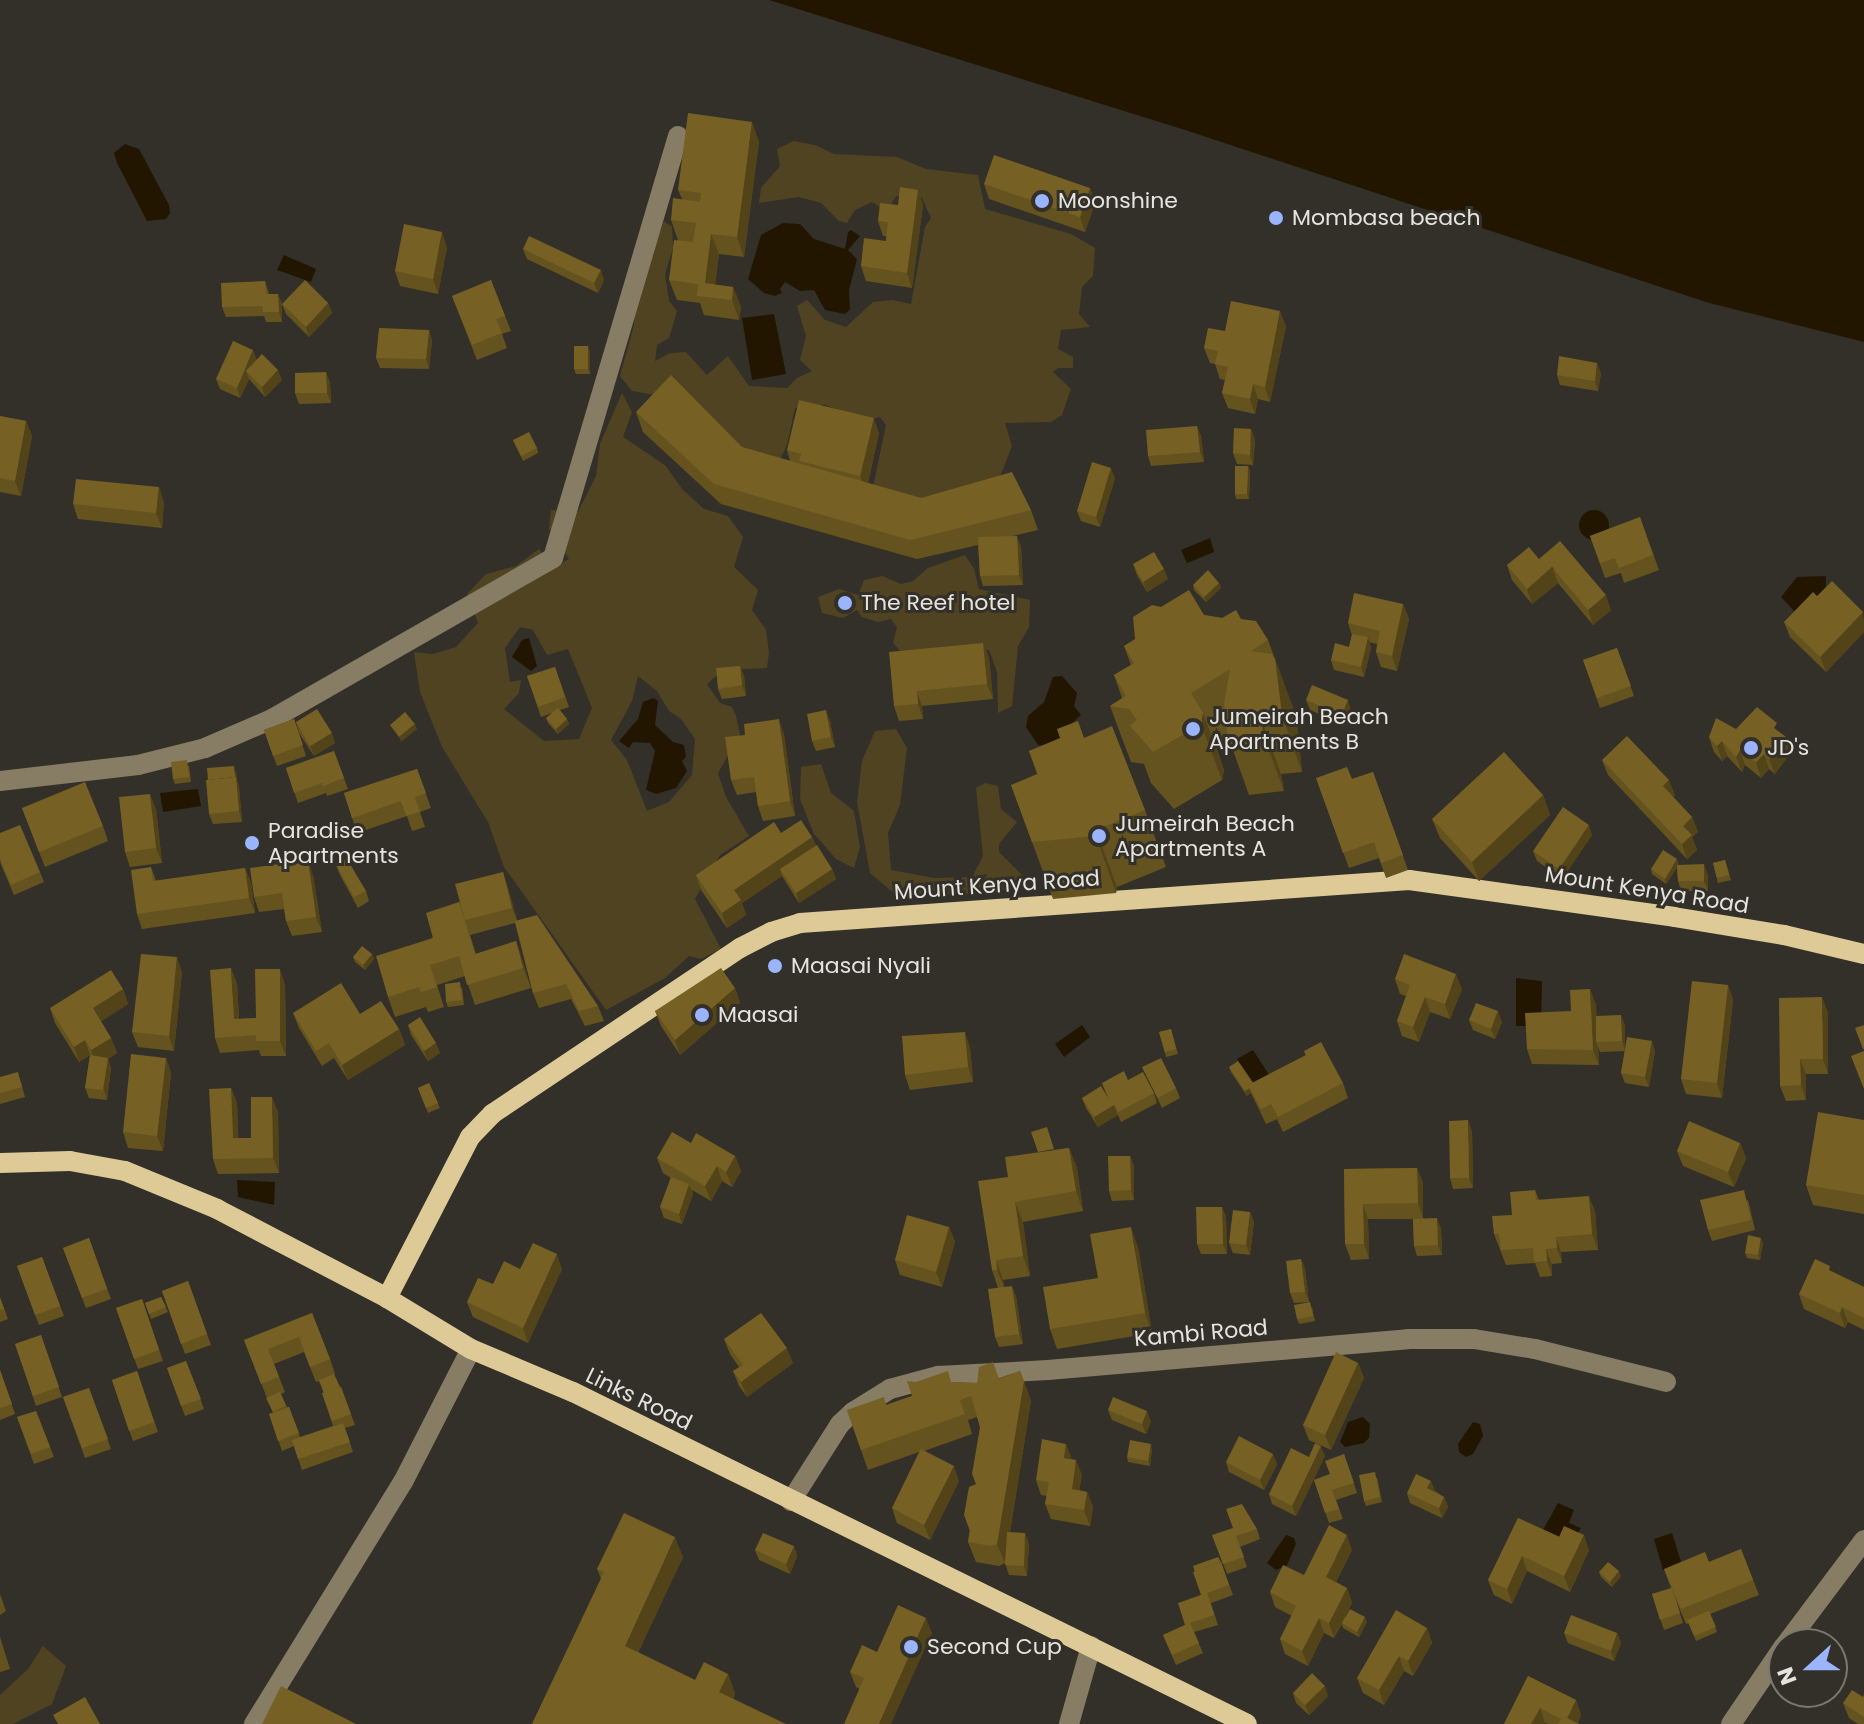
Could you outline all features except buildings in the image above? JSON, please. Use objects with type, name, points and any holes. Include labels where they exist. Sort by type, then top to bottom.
[{"type":"main road","name":"Mount Kenya Road","points":[[387,1298],[470,1137],[492,1114],[740,948],[771,932],[800,923],[1409,880],[1784,935],[1864,954]]},
{"type":"main road","name":"Links Road","points":[[0,1163],[70,1161],[155,1181],[217,1209],[387,1298],[471,1349],[573,1392],[1247,1724]]},
{"type":"street","points":[[0,781],[138,765],[205,748],[272,719],[553,558],[678,136]]},
{"type":"street","name":"Kambi Road","points":[[791,1501],[840,1424],[853,1412],[890,1389],[938,1376],[1048,1370],[1408,1339],[1474,1339],[1535,1349],[1666,1382]]},
{"type":"street","points":[[254,1724],[403,1482],[471,1349]]},
{"type":"street","points":[[1798,1628],[1864,1540]]},
{"type":"street","points":[[1069,1724],[1091,1646]]},
{"type":"street","points":[[1731,1724],[1768,1670]]},
{"type":"shaded area","points":[[769,0],[1864,0],[1864,342],[1709,303],[1185,130]]},
{"type":"shaded area","points":[[794,141],[815,145],[834,154],[897,157],[926,169],[978,175],[985,209],[1071,234],[1095,248],[1093,276],[1082,287],[1079,314],[1090,327],[1061,330],[1058,349],[1073,357],[1073,368],[1058,368],[1053,372],[1071,389],[1062,415],[1051,422],[1005,423],[1012,446],[996,487],[931,509],[871,496],[886,425],[880,417],[867,420],[825,405],[795,408],[787,445],[779,462],[753,463],[654,395],[632,391],[620,376],[634,325],[635,303],[664,221],[672,227],[673,248],[665,274],[669,301],[677,311],[669,338],[657,345],[655,361],[670,353],[686,352],[707,375],[728,356],[749,386],[787,388],[797,378],[812,371],[800,360],[806,336],[797,306],[807,300],[825,320],[846,327],[873,302],[892,300],[911,304],[925,227],[931,218],[922,198],[896,196],[887,211],[872,202],[855,210],[847,223],[839,221],[821,203],[799,197],[759,203],[761,188],[780,166],[777,149]]},
{"type":"shaded area","points":[[125,144],[139,149],[169,205],[170,213],[166,219],[147,221],[114,153]]},
{"type":"shaded area","points":[[783,223],[800,224],[814,239],[845,249],[848,232],[851,230],[860,236],[848,250],[857,259],[849,290],[850,309],[845,314],[825,310],[814,290],[800,291],[785,282],[780,289],[782,293],[775,296],[764,293],[748,279],[761,235]]},
{"type":"shaded area","points":[[284,255],[316,269],[311,282],[277,270]]},
{"type":"shaded area","points":[[774,314],[786,374],[752,380],[742,318]]},
{"type":"shaded area","points":[[622,393],[632,412],[623,437],[666,466],[682,489],[704,509],[728,516],[743,537],[734,567],[758,590],[752,610],[766,630],[769,653],[767,668],[723,670],[707,684],[720,703],[732,707],[736,716],[740,734],[718,773],[726,797],[749,836],[720,855],[695,899],[721,949],[701,959],[689,956],[665,978],[606,1010],[504,867],[488,822],[442,747],[420,692],[414,652],[433,654],[456,647],[478,623],[467,594],[486,574],[516,566],[539,549],[553,568],[569,559],[549,529],[551,510],[578,512],[596,476],[600,444]],"holes":[[[520,627],[533,630],[547,655],[568,649],[592,708],[579,739],[544,741],[504,709],[519,693],[521,680],[510,682],[505,648]],[[638,676],[657,691],[669,711],[681,719],[695,739],[692,775],[669,802],[647,811],[627,760],[611,740],[632,701]]]},
{"type":"shaded area","points":[[1594,510],[1600,511],[1608,519],[1608,531],[1600,539],[1594,540],[1588,539],[1580,531],[1579,525],[1580,519],[1588,511]]},
{"type":"shaded area","points":[[1210,538],[1214,552],[1187,563],[1181,550]]},
{"type":"shaded area","points":[[965,555],[974,569],[979,589],[1030,600],[1029,627],[1018,646],[1012,706],[998,713],[997,672],[989,650],[902,653],[893,643],[897,627],[891,619],[878,622],[862,617],[857,610],[843,618],[822,613],[818,597],[839,589],[858,595],[864,580],[882,576],[901,584],[913,581],[928,568]]},
{"type":"shaded area","points":[[1826,576],[1825,598],[1799,616],[1781,597],[1797,577]]},
{"type":"shaded area","points":[[529,638],[537,666],[531,671],[512,657],[522,640]]},
{"type":"shaded area","points":[[1062,676],[1077,693],[1074,706],[1081,715],[1072,723],[1070,733],[1052,747],[1038,745],[1026,727],[1028,716],[1044,702],[1053,677]]},
{"type":"shaded area","points":[[653,698],[658,701],[655,725],[673,742],[684,745],[686,757],[682,761],[687,771],[676,788],[656,794],[646,790],[655,751],[650,743],[633,742],[629,748],[619,741],[638,719],[643,702]]},
{"type":"shaded area","points":[[896,729],[907,748],[900,805],[888,833],[891,870],[934,878],[972,877],[983,856],[976,788],[985,783],[998,786],[1001,809],[1017,822],[999,844],[999,852],[1023,876],[1023,889],[939,896],[895,894],[870,873],[857,802],[862,761],[875,731]]},
{"type":"shaded area","points":[[821,764],[831,793],[854,811],[860,847],[854,868],[836,859],[814,834],[800,799],[801,767]]},
{"type":"shaded area","points":[[198,789],[201,806],[163,812],[160,793]]},
{"type":"shaded area","points":[[1516,978],[1542,981],[1541,1026],[1516,1026]]},
{"type":"shaded area","points":[[1082,1025],[1090,1037],[1064,1057],[1055,1044]]},
{"type":"shaded area","points":[[1253,1050],[1275,1084],[1261,1093],[1237,1059]]},
{"type":"shaded area","points":[[237,1180],[275,1182],[274,1205],[238,1197]]},
{"type":"shaded area","points":[[1363,1417],[1370,1424],[1369,1438],[1364,1443],[1345,1447],[1340,1442],[1348,1422]]},
{"type":"shaded area","points":[[1473,1422],[1480,1424],[1483,1436],[1473,1454],[1466,1457],[1459,1452],[1458,1444]]},
{"type":"shaded area","points":[[1558,1503],[1574,1510],[1569,1523],[1581,1528],[1570,1544],[1543,1530]]},
{"type":"shaded area","points":[[1672,1533],[1681,1562],[1663,1570],[1654,1539]]},
{"type":"shaded area","points":[[1286,1535],[1294,1538],[1296,1544],[1287,1565],[1276,1570],[1267,1563]]},
{"type":"shaded area","points":[[43,1646],[66,1666],[52,1704],[13,1724],[0,1724],[0,1695],[28,1669]]},
{"type":"place","name":"Moonshine","points":[[1042,201]]},
{"type":"place","name":"Mombasa beach","points":[[1276,218]]},
{"type":"place","name":"The Reef hotel","points":[[845,603]]},
{"type":"place","name":"Jumeirah Beach Apartments B","points":[[1193,729]]},
{"type":"place","name":"JD's","points":[[1751,748]]},
{"type":"place","name":"Jumeirah Beach Apartments A","points":[[1099,836]]},
{"type":"place","name":"Paradise Apartments","points":[[252,843]]},
{"type":"place","name":"Maasai Nyali","points":[[775,966]]},
{"type":"place","name":"Maasai","points":[[702,1015]]},
{"type":"place","name":"Second Cup","points":[[911,1647]]}]
